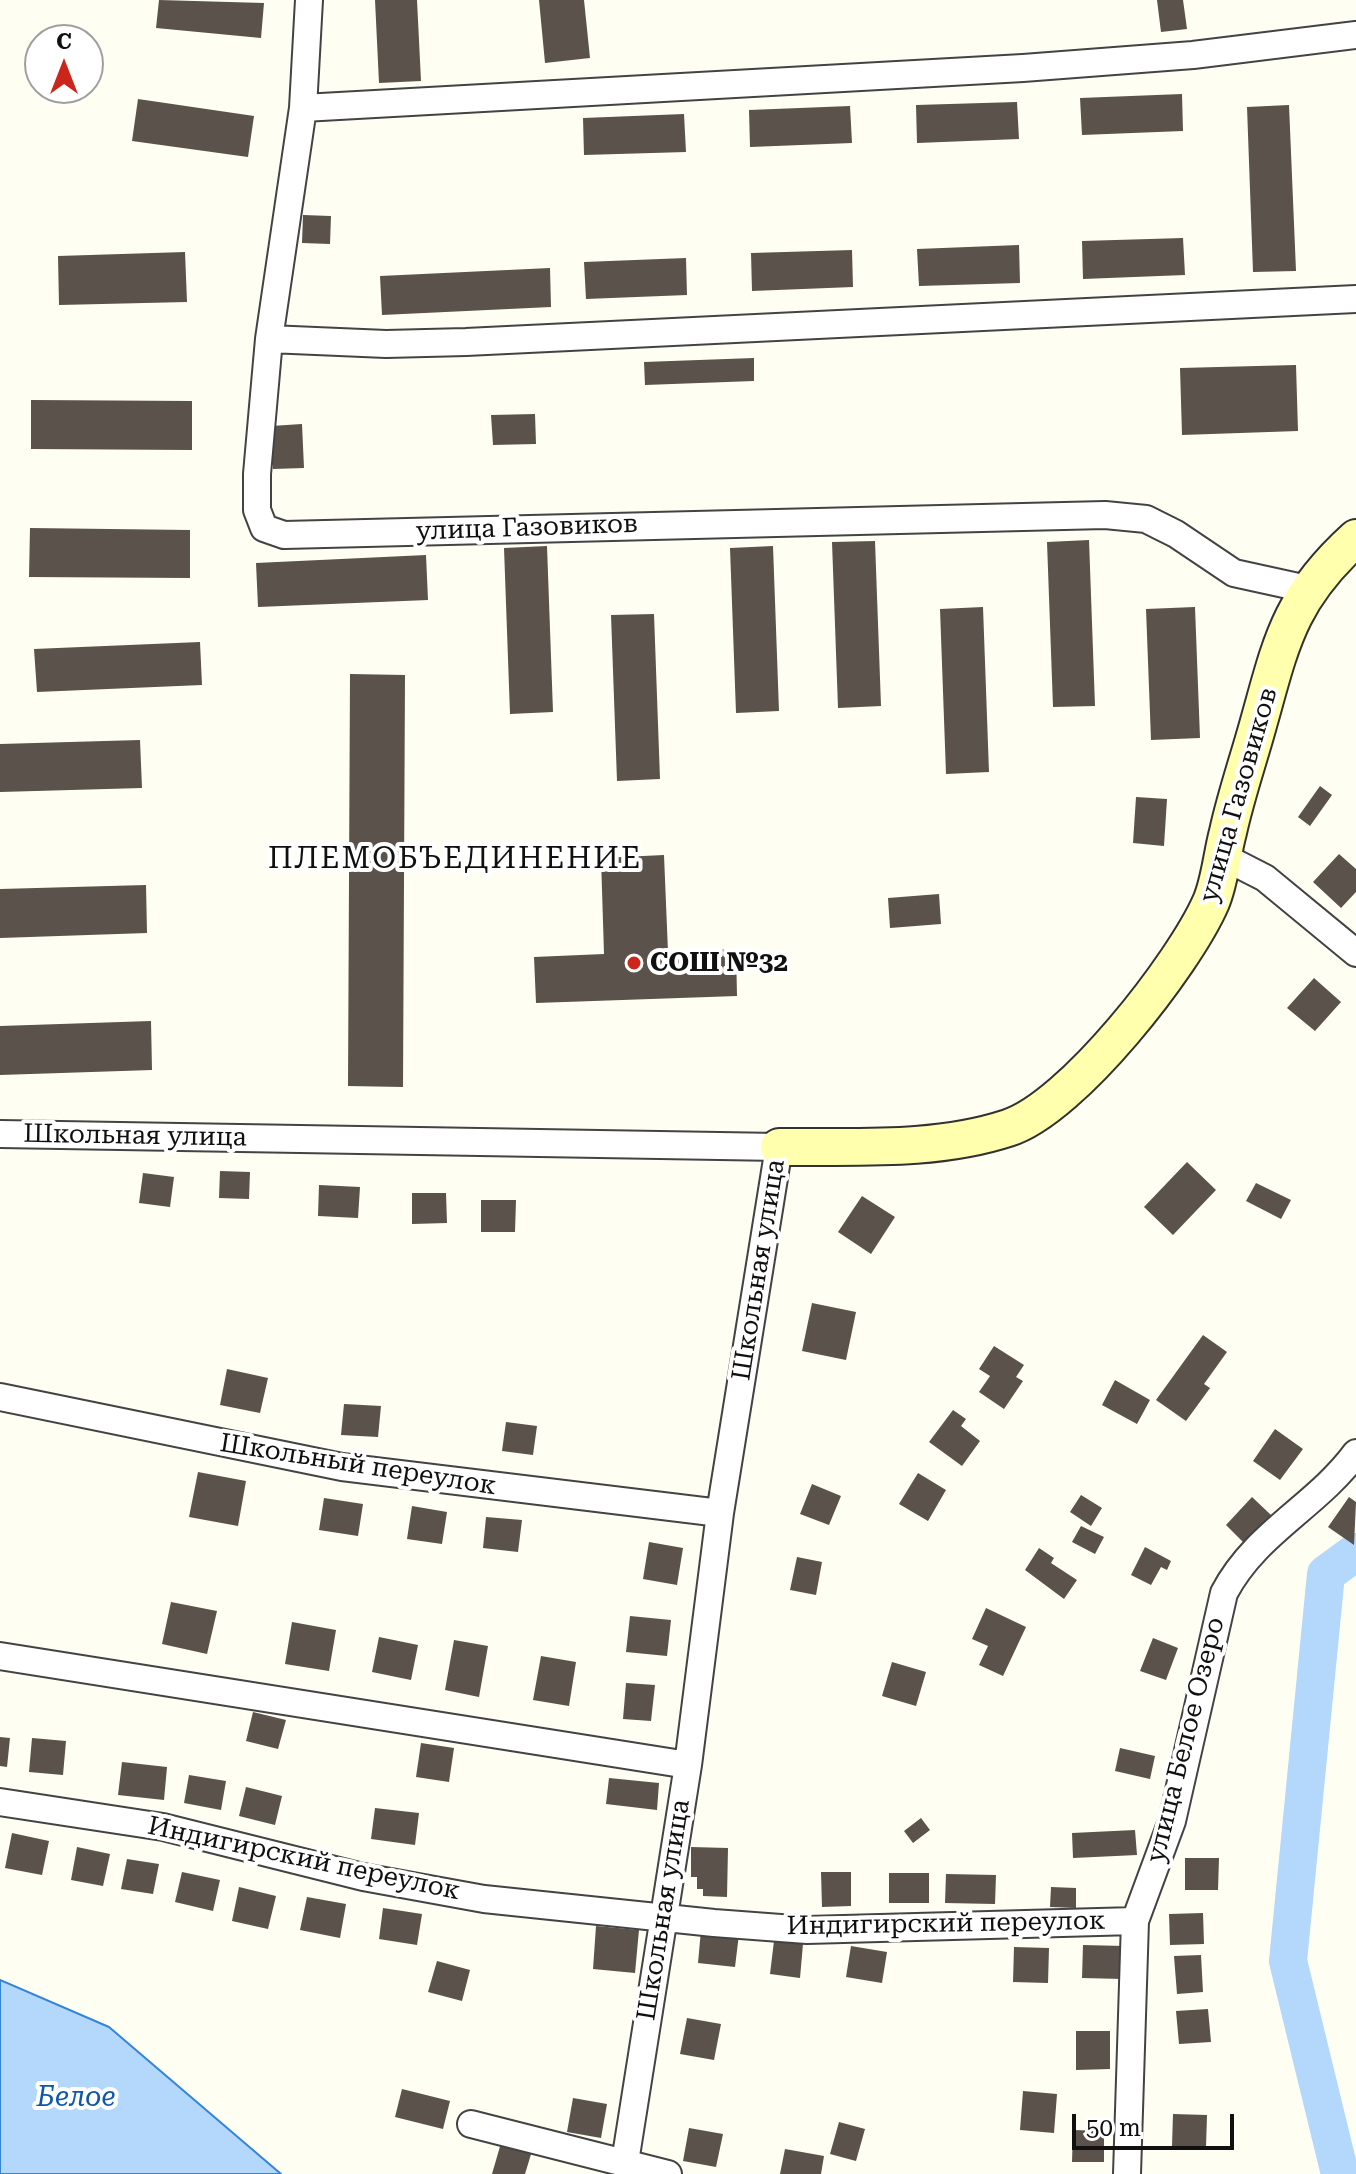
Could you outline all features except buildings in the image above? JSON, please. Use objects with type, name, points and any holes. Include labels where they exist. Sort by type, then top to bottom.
[{"type":"street","name":"улица Газовиков","points":[[309,0],[303,108],[269,339],[257,510],[264,528],[284,535],[1105,515],[1146,519],[1176,534],[1234,573],[1307,589]]},
{"type":"street","points":[[303,108],[1023,68],[1193,55],[1356,35]]},
{"type":"street","points":[[269,339],[386,344],[466,342],[1356,299]]},
{"type":"street","name":"улица Газовиков","points":[[779,1147],[933,1143],[981,1136],[1032,1118],[1084,1073],[1186,949],[1212,900],[1289,621],[1307,589],[1356,538]]},
{"type":"street","points":[[1222,856],[1265,878],[1356,953]]},
{"type":"street","name":"Школьная улица","points":[[0,1134],[779,1147],[720,1513],[688,1765],[661,1916],[625,2162]]},
{"type":"street","name":"Школьный переулок","points":[[0,1397],[342,1467],[720,1513]]},
{"type":"street","name":"улица Белое Озеро","points":[[1127,2174],[1135,1921],[1172,1821],[1224,1593],[1239,1564],[1314,1498],[1356,1453]]},
{"type":"street","points":[[0,1656],[688,1765]]},
{"type":"street","name":"Индигирский переулок","points":[[0,1802],[163,1827],[363,1877],[469,1896],[807,1930],[1135,1921]]},
{"type":"street","points":[[471,2124],[668,2174]]},
{"type":"water","name":"Белое","points":[[0,1980],[109,2027],[281,2174],[0,2174]]},
{"type":"waterway","points":[[1340,2174],[1288,1961],[1326,1574],[1356,1552]]},
{"type":"place","name":"СОШ №32","points":[[634,963]]},
{"type":"district","name":"ПЛЕМОБЪЕДИНЕНИЕ","points":[[455,859]]}]
